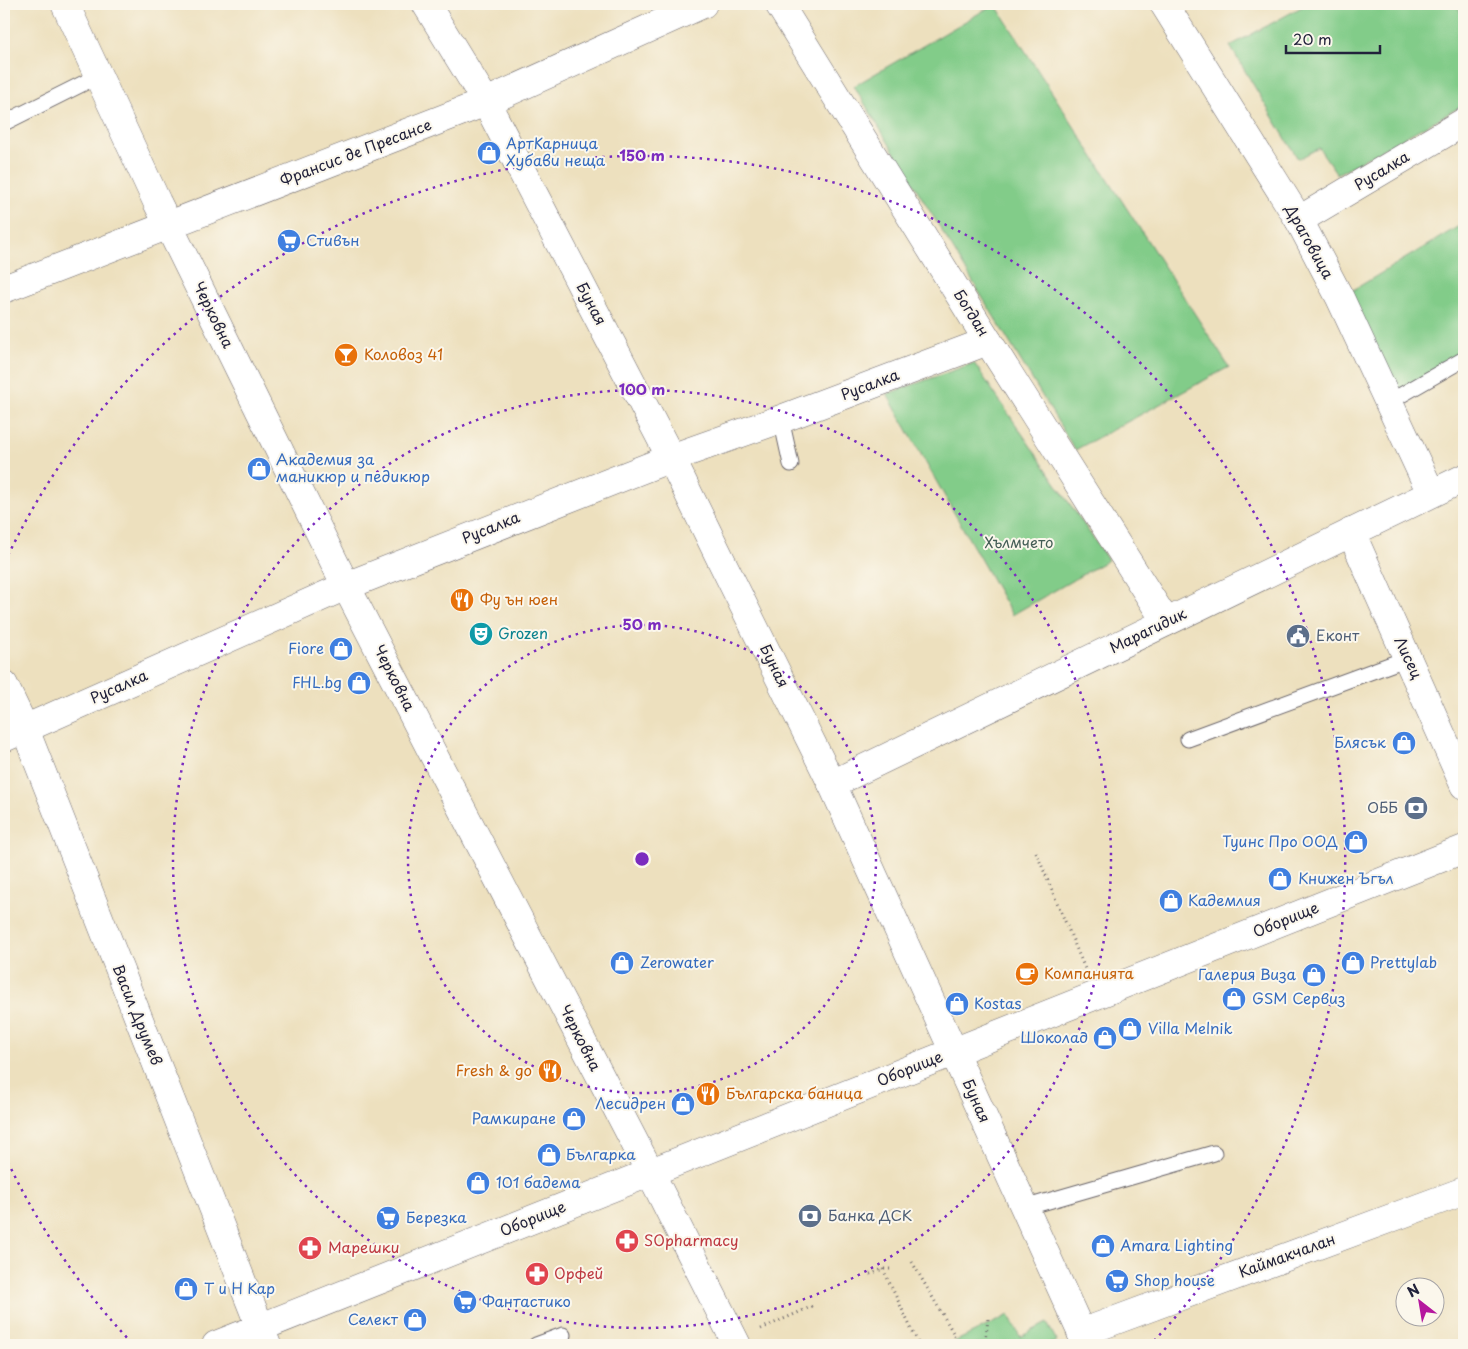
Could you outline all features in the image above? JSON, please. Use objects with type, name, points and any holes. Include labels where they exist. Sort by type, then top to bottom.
[{"type":"street","name":"Черковна","points":[[65,4],[157,202],[346,586],[650,1172],[746,1338]]},
{"type":"street","name":"Буная","points":[[426,4],[486,102],[671,458],[832,784],[1084,1339]]},
{"type":"street","name":"Франсис де Пресансе","points":[[4,289],[486,102],[703,4]]},
{"type":"street","name":"Богдан","points":[[779,4],[988,341],[1166,622]]},
{"type":"street","name":"Драговица","points":[[1164,4],[1299,220],[1340,298],[1431,493]]},
{"type":"street","name":"Русалка","points":[[1299,220],[1464,122]]},
{"type":"street","name":"Русалка","points":[[14,734],[346,586],[671,458],[988,341]]},
{"type":"street","name":"Марагидик","points":[[832,784],[1464,478]]},
{"type":"street","name":"Лисец","points":[[1351,532],[1464,785]]},
{"type":"street","name":"Васил Друмев","points":[[4,685],[14,734],[264,1336]]},
{"type":"street","name":"Оборище","points":[[216,1345],[264,1336],[650,1172],[1464,849]]},
{"type":"street","name":"Каймакчалан","points":[[1084,1339],[1464,1191]]},
{"type":"lane","points":[[4,123],[98,76]]},
{"type":"lane","points":[[1389,402],[1464,360]]},
{"type":"lane","points":[[781,418],[791,464]]},
{"type":"lane","points":[[1188,739],[1408,658]]},
{"type":"lane","points":[[1024,1208],[1214,1153]]},
{"type":"lane","points":[[536,1345],[563,1335]]},
{"type":"path","points":[[1036,852],[1096,995]]},
{"type":"path","points":[[912,1262],[958,1341],[972,1345]]},
{"type":"path","points":[[870,1274],[883,1269],[892,1269]]},
{"type":"path","points":[[883,1269],[919,1345]]},
{"type":"path","points":[[746,1338],[815,1305]]},
{"type":"path","points":[[985,1345],[988,1319]]},
{"type":"green space","points":[[995,4],[1229,367],[1075,450],[854,86]]},
{"type":"green space","points":[[1307,4],[1456,4],[1464,18],[1464,105],[1337,174],[1319,148],[1298,159],[1230,46]]},
{"type":"green space","points":[[1464,223],[1464,360],[1389,402],[1340,298]]},
{"type":"green space","name":"Хълмчето","points":[[974,363],[1108,560],[1012,615],[887,394]]},
{"type":"green space","points":[[1009,1315],[1020,1337],[1047,1323],[1057,1341],[1048,1345],[948,1345]]},
{"type":"place","name":"АртКарница Хубави неща","points":[[489,153]]},
{"type":"place","name":"Стивън","points":[[289,241]]},
{"type":"place","name":"Коловоз 41","points":[[346,355]]},
{"type":"place","name":"Академия за маникюр и педикюр","points":[[259,469]]},
{"type":"place","name":"Фу ън юен","points":[[462,600]]},
{"type":"place","name":"Grozen","points":[[481,634]]},
{"type":"place","name":"Еконт","points":[[1298,636]]},
{"type":"place","name":"Fiore","points":[[341,649]]},
{"type":"place","name":"FHL.bg","points":[[359,683]]},
{"type":"place","name":"Блясък","points":[[1404,743]]},
{"type":"place","name":"ОББ","points":[[1416,808]]},
{"type":"place","name":"Туинс Про ООД","points":[[1356,842]]},
{"type":"place","name":"Книжен Ъгъл","points":[[1280,879]]},
{"type":"place","name":"Кадемлия","points":[[1171,901]]},
{"type":"place","name":"Zerowater","points":[[622,963]]},
{"type":"place","name":"Prettylab","points":[[1353,963]]},
{"type":"place","name":"Компанията","points":[[1027,974]]},
{"type":"place","name":"Галерия Виза","points":[[1314,975]]},
{"type":"place","name":"GSM Сервиз","points":[[1234,999]]},
{"type":"place","name":"Kostas","points":[[957,1004]]},
{"type":"place","name":"Villa Melnik","points":[[1130,1029]]},
{"type":"place","name":"Шоколад","points":[[1105,1038]]},
{"type":"place","name":"Fresh & go","points":[[550,1071]]},
{"type":"place","name":"Българска баница","points":[[708,1094]]},
{"type":"place","name":"Лесидрен","points":[[683,1104]]},
{"type":"place","name":"Рамкиране","points":[[574,1119]]},
{"type":"place","name":"Българка","points":[[549,1155]]},
{"type":"place","name":"101 бадема","points":[[478,1183]]},
{"type":"place","name":"Банка ДСК","points":[[810,1216]]},
{"type":"place","name":"Березка","points":[[388,1218]]},
{"type":"place","name":"SOpharmacy","points":[[627,1241]]},
{"type":"place","name":"Amara Lighting","points":[[1103,1246]]},
{"type":"place","name":"Марешки","points":[[310,1248]]},
{"type":"place","name":"Орфей","points":[[537,1274]]},
{"type":"place","name":"Shop house","points":[[1117,1281]]},
{"type":"place","name":"Т и Н Кар","points":[[186,1289]]},
{"type":"place","name":"Фантастико","points":[[465,1302]]},
{"type":"place","name":"Селект","points":[[415,1320]]}]
